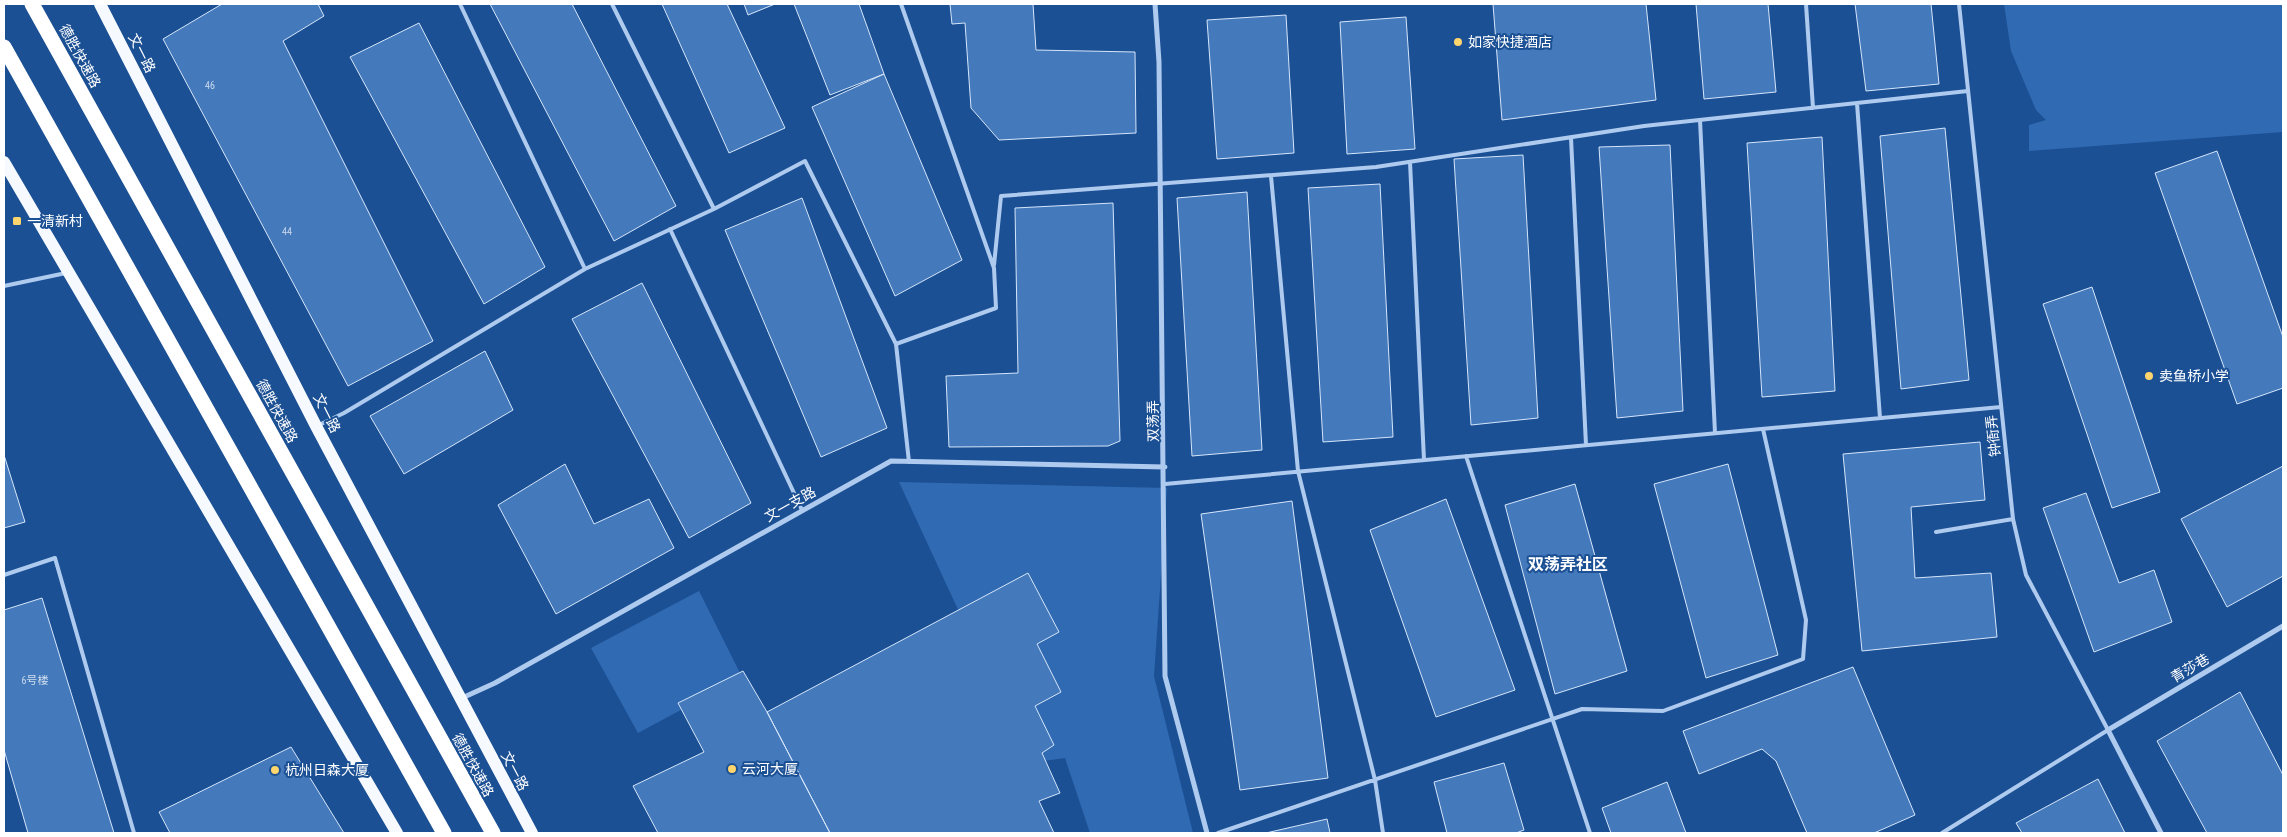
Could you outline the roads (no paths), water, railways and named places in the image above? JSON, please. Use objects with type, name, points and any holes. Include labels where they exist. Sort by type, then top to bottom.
[{"type":"highway","name":"德胜快速路","points":[[32,4],[493,833]]},
{"type":"highway","points":[[4,47],[444,833]]},
{"type":"main road","name":"文一路","points":[[100,4],[316,426],[459,699],[532,833]]},
{"type":"main road","points":[[4,162],[397,833]]},
{"type":"street","name":"双荡弄","points":[[1155,4],[1159,62],[1161,185],[1165,467],[1165,676],[1207,833]]},
{"type":"street","name":"文一支路","points":[[459,699],[495,683],[891,462],[1165,467]]},
{"type":"street","name":"青莎巷","points":[[2108,730],[2283,626]]},
{"type":"street","name":"钟衙弄","points":[[2108,730],[2161,833]]},
{"type":"lane","points":[[460,4],[585,268]]},
{"type":"lane","points":[[612,4],[714,209]]},
{"type":"lane","points":[[900,4],[994,268]]},
{"type":"lane","points":[[1806,4],[1812,108]]},
{"type":"lane","name":"钟衙弄","points":[[1958,4],[2013,519],[2026,575],[2108,730]]},
{"type":"lane","points":[[896,344],[996,308],[994,268],[1001,196],[1271,176],[1410,162],[1700,120],[1968,91]]},
{"type":"lane","points":[[1857,103],[1880,418]]},
{"type":"lane","points":[[1700,120],[1715,433]]},
{"type":"lane","points":[[1572,138],[1586,445]]},
{"type":"lane","points":[[316,426],[344,413],[585,268],[714,209],[806,161],[896,344],[910,462]]},
{"type":"lane","points":[[1410,162],[1424,460]]},
{"type":"lane","points":[[1271,176],[1298,472],[1375,780],[1383,833]]},
{"type":"lane","points":[[670,229],[802,510]]},
{"type":"lane","points":[[4,286],[69,273]]},
{"type":"lane","points":[[1165,484],[2001,407]]},
{"type":"lane","points":[[1218,833],[1582,709],[1663,711],[1803,659],[1806,620],[1762,428]]},
{"type":"lane","points":[[1466,456],[1590,833]]},
{"type":"lane","points":[[1936,532],[2013,519]]},
{"type":"lane","points":[[4,575],[56,558],[134,833]]},
{"type":"lane","points":[[1942,833],[2108,730]]},
{"type":"place","name":"如家快捷酒店","points":[[1458,42]]},
{"type":"place","name":"一清新村","points":[[17,221]]},
{"type":"place","name":"卖鱼桥小学","points":[[2149,376]]},
{"type":"place","name":"云河大厦","points":[[732,769]]},
{"type":"place","name":"杭州日森大厦","points":[[275,770]]},
{"type":"district","name":"双荡弄社区","points":[[1568,564]]}]
